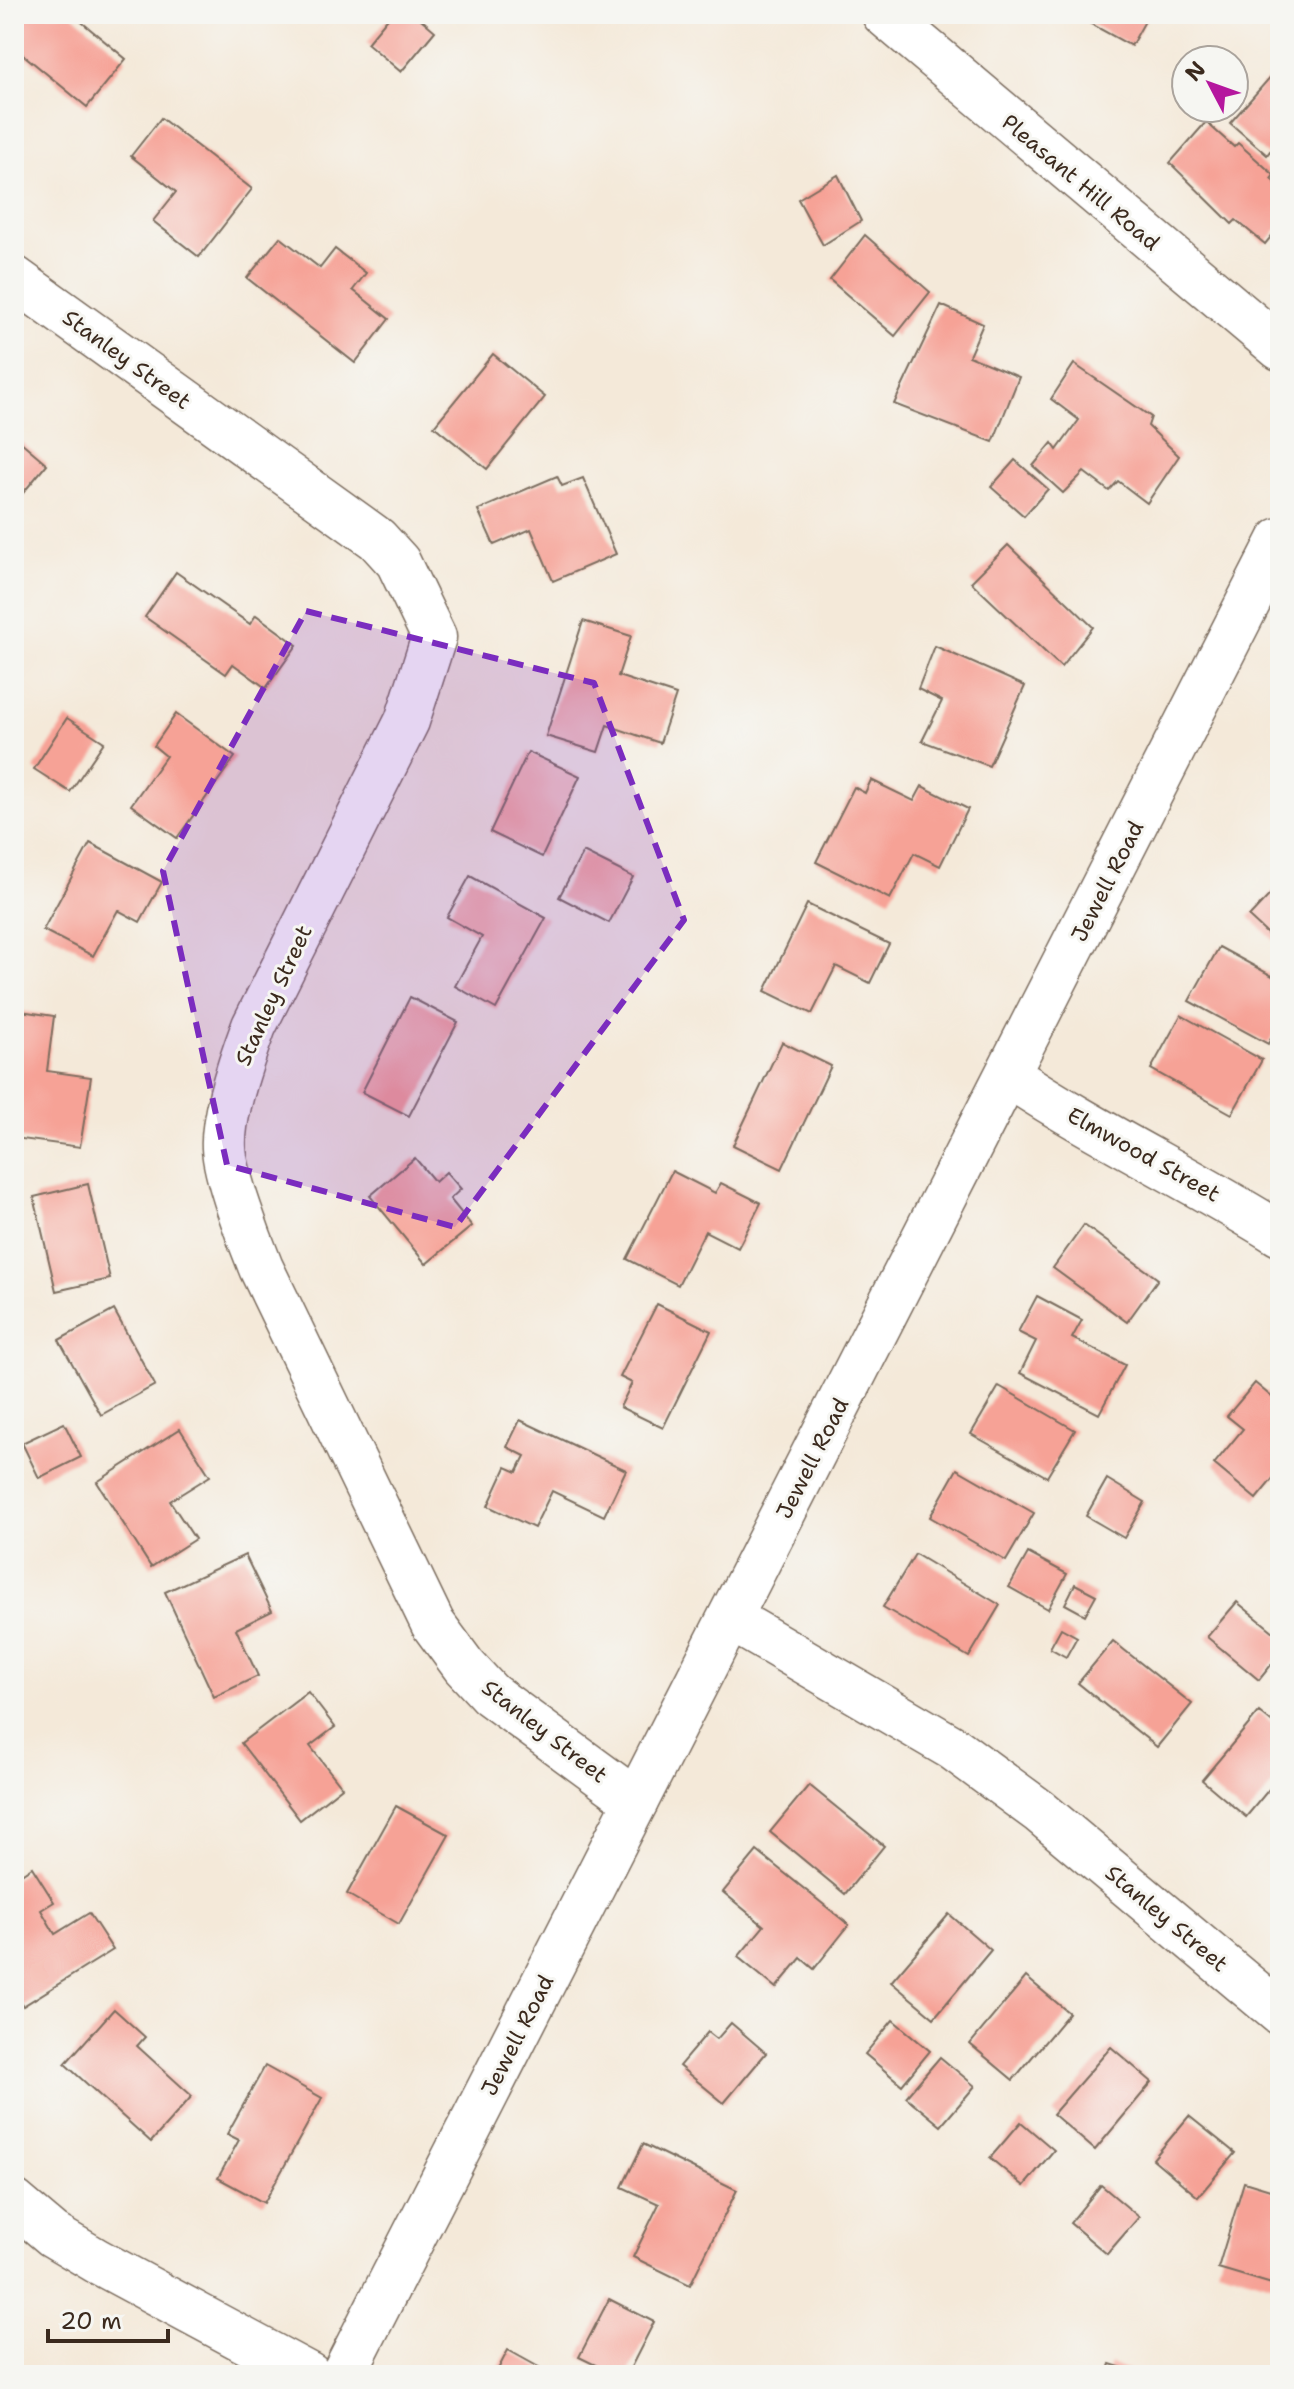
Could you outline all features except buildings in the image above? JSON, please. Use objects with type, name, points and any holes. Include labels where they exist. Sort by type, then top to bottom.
[{"type":"street","name":"Pleasant Hill Road","points":[[884,14],[1280,348]]},
{"type":"street","name":"Stanley Street","points":[[14,278],[377,539],[398,562],[434,637],[407,721],[254,1026],[238,1070],[224,1148],[248,1236],[261,1268],[433,1624],[464,1666],[490,1694],[636,1801]]},
{"type":"street","name":"Jewell Road","points":[[343,2375],[1280,540]]},
{"type":"street","name":"Elmwood Street","points":[[1008,1075],[1046,1100],[1209,1189],[1280,1234]]},
{"type":"street","name":"Stanley Street","points":[[730,1618],[953,1748],[1039,1811],[1280,2013]]},
{"type":"street","points":[[14,2202],[53,2235],[97,2261],[309,2375]]},
{"type":"highlighted area","points":[[306,611],[594,683],[684,920],[455,1227],[227,1165],[163,871]]}]
